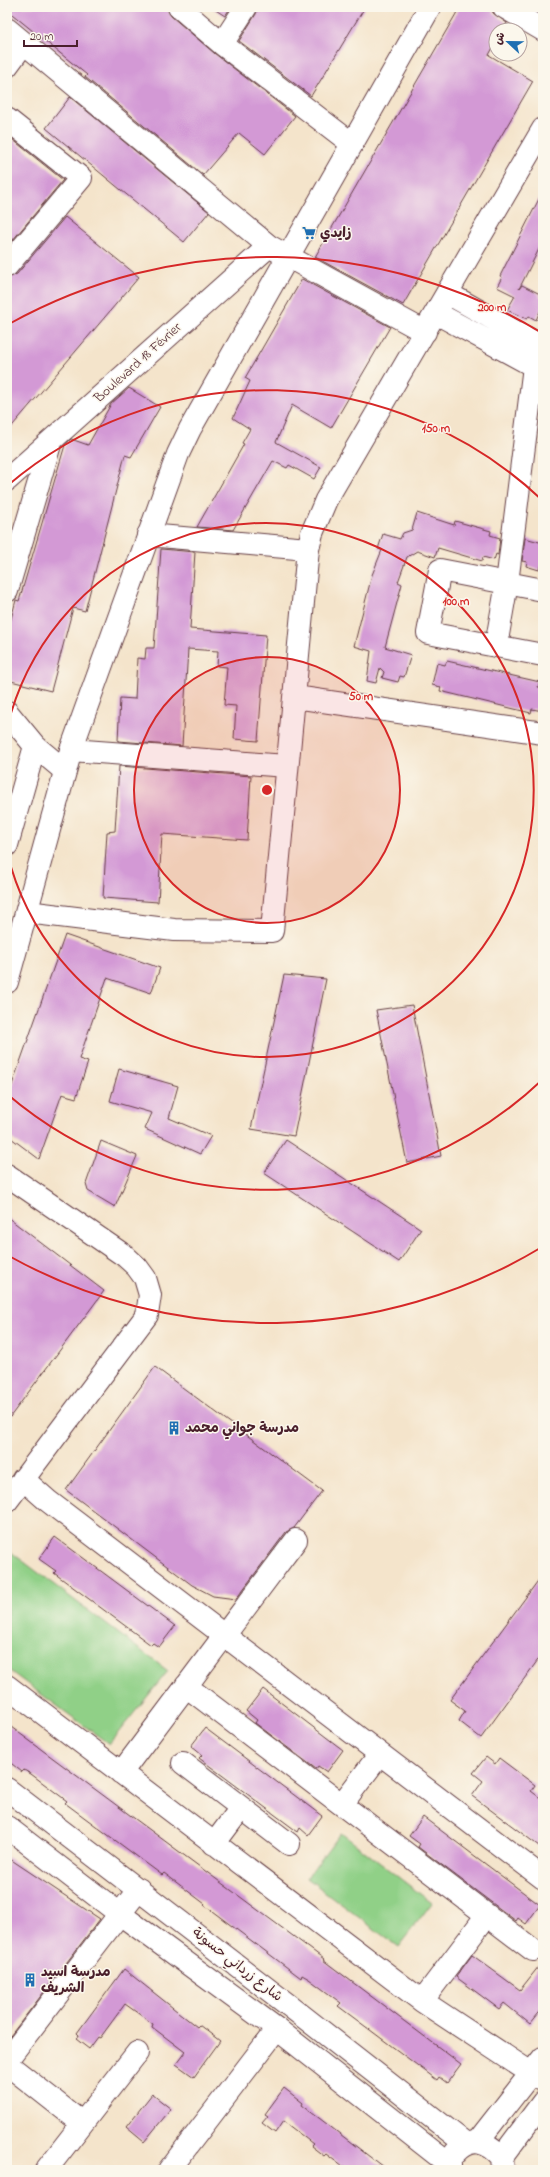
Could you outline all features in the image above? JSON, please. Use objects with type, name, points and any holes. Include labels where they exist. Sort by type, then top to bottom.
[{"type":"street","points":[[179,7],[222,44],[351,143]]},
{"type":"street","points":[[222,44],[246,7]]},
{"type":"street","points":[[7,982],[71,750],[168,480],[190,429],[351,143],[430,7]]},
{"type":"street","points":[[504,7],[543,30]]},
{"type":"street","points":[[7,29],[269,246],[425,332]]},
{"type":"street","points":[[7,66],[24,43]]},
{"type":"street","points":[[7,119],[80,178],[7,266]]},
{"type":"street","points":[[27,912],[174,930],[272,931],[308,549],[314,527],[326,500],[543,129]]},
{"type":"street","name":"Boulevard 18 Février","points":[[7,480],[269,246]]},
{"type":"street","points":[[447,293],[541,358]]},
{"type":"street","points":[[436,313],[541,358]]},
{"type":"street","points":[[496,646],[541,358]]},
{"type":"street","points":[[7,591],[51,441]]},
{"type":"street","points":[[148,535],[308,549]]},
{"type":"street","points":[[543,590],[440,570],[428,633],[543,655]]},
{"type":"street","points":[[295,697],[543,733]]},
{"type":"street","points":[[7,712],[35,746],[65,771]]},
{"type":"street","points":[[7,845],[35,746]]},
{"type":"street","points":[[71,750],[287,766]]},
{"type":"street","points":[[7,1175],[125,1256],[145,1278],[150,1295],[147,1315],[7,1501]]},
{"type":"street","points":[[23,1479],[48,1501],[543,1878]]},
{"type":"street","points":[[121,1773],[296,1540]]},
{"type":"street","points":[[7,1686],[422,2001],[539,2071],[472,2143],[455,2152],[450,2168]]},
{"type":"street","points":[[186,1686],[533,1950]]},
{"type":"street","points":[[342,1804],[380,1754]]},
{"type":"street","points":[[183,1763],[289,1844]]},
{"type":"street","name":"شارع زرداني حسونة","points":[[7,1789],[472,2143],[494,2148],[504,2165]]},
{"type":"street","points":[[214,1844],[241,1808]]},
{"type":"street","name":"شارع زرداني حسونة","points":[[7,1826],[120,1914],[277,2029],[450,2168]]},
{"type":"street","points":[[7,2060],[139,1889]]},
{"type":"street","points":[[422,2001],[487,1915]]},
{"type":"street","points":[[168,2170],[277,2029]]},
{"type":"street","points":[[46,2170],[137,2053]]},
{"type":"street","points":[[7,2064],[82,2123]]},
{"type":"street","points":[[504,2165],[543,2102]]},
{"type":"green space","points":[[7,1549],[168,1671],[109,1744],[7,1669]]},
{"type":"green space","points":[[341,1833],[432,1903],[398,1947],[307,1878]]},
{"type":"building","points":[[7,7],[167,7],[171,16],[214,53],[295,116],[265,154],[239,133],[203,175],[85,77],[87,75],[7,10]]},
{"type":"building","points":[[211,7],[231,7],[225,16]]},
{"type":"building","points":[[258,7],[365,7],[311,96],[239,41],[256,14]]},
{"type":"building","points":[[460,7],[492,7],[493,13],[506,22],[488,22],[488,62],[501,62],[533,81],[403,305],[315,257]]},
{"type":"building","points":[[70,97],[209,212],[184,242],[46,128]]},
{"type":"building","points":[[7,135],[63,180],[7,247]]},
{"type":"building","points":[[543,191],[543,241],[519,289],[522,285],[540,294],[539,296],[543,298],[543,305],[536,320],[529,316],[527,319],[507,310],[515,296],[497,287],[502,277],[500,276]]},
{"type":"building","points":[[65,217],[139,277],[7,432],[7,278],[17,274]]},
{"type":"building","points":[[302,279],[390,327],[331,428],[292,405],[276,442],[321,467],[314,479],[289,465],[287,468],[273,461],[233,530],[197,527],[244,444],[242,443],[250,429],[233,418],[250,381],[245,378]]},
{"type":"building","points":[[129,388],[160,407],[131,457],[125,455],[85,611],[73,608],[51,691],[7,680],[7,634],[16,600],[19,601],[65,445],[71,439],[88,445],[111,404]]},
{"type":"building","points":[[417,513],[454,525],[455,521],[491,531],[490,535],[500,538],[498,555],[496,554],[494,560],[483,557],[482,561],[438,548],[435,557],[417,551],[407,557],[398,582],[402,584],[385,647],[411,655],[404,677],[400,676],[398,682],[382,678],[384,672],[380,668],[376,683],[367,681],[371,651],[354,646],[372,575],[382,550],[378,549],[383,534],[400,539],[403,533],[412,530]]},
{"type":"building","points":[[525,538],[543,543],[543,567],[540,566],[539,570],[526,566],[527,562],[522,561]]},
{"type":"building","points":[[161,549],[195,552],[190,629],[266,635],[258,741],[234,739],[236,706],[224,705],[227,667],[217,666],[218,651],[188,649],[182,746],[118,741],[120,698],[135,699],[137,658],[145,659],[146,648],[154,648]]},
{"type":"building","points":[[447,661],[540,682],[538,687],[543,688],[543,711],[532,709],[531,713],[440,691],[441,687],[432,685],[437,663],[445,665]]},
{"type":"building","points":[[119,766],[251,776],[247,840],[162,834],[158,902],[103,898],[107,832],[115,831]]},
{"type":"building","points":[[65,935],[160,968],[151,993],[107,978],[79,1059],[88,1062],[76,1098],[62,1094],[39,1159],[7,1135],[7,1099]]},
{"type":"building","points":[[284,975],[326,979],[294,1136],[251,1129]]},
{"type":"building","points":[[412,1005],[441,1156],[407,1163],[376,1010]]},
{"type":"building","points":[[119,1069],[178,1086],[169,1118],[211,1136],[200,1154],[145,1129],[152,1113],[110,1101]]},
{"type":"building","points":[[286,1140],[421,1229],[399,1262],[264,1173]]},
{"type":"building","points":[[101,1141],[137,1156],[115,1207],[88,1191],[86,1184]]},
{"type":"building","points":[[7,1217],[104,1291],[7,1421]]},
{"type":"building","name":"مدرسة جواني محمد","points":[[155,1367],[322,1491],[294,1528],[286,1532],[236,1599],[213,1596],[192,1585],[66,1490]]},
{"type":"building","points":[[55,1537],[175,1626],[159,1647],[153,1643],[151,1645],[54,1573],[56,1571],[39,1559]]},
{"type":"building","points":[[543,1574],[543,1653],[481,1738],[459,1721],[465,1711],[450,1700]]},
{"type":"building","points":[[263,1689],[343,1750],[327,1772],[318,1766],[316,1769],[255,1723],[257,1720],[246,1711]]},
{"type":"building","points":[[7,1724],[324,1959],[323,1960],[461,2064],[447,2083],[439,2077],[437,2080],[338,2006],[341,2003],[309,1979],[302,1975],[301,1978],[164,1873],[162,1875],[65,1803],[67,1801],[31,1774],[24,1770],[22,1772],[7,1760]]},
{"type":"building","points":[[205,1728],[322,1816],[308,1835],[300,1828],[298,1832],[199,1758],[202,1755],[191,1746]]},
{"type":"building","points":[[486,1757],[495,1764],[499,1758],[535,1785],[531,1791],[543,1800],[543,1849],[472,1796],[483,1781],[473,1773]]},
{"type":"building","points":[[423,1817],[540,1905],[526,1924],[518,1918],[516,1921],[418,1847],[420,1844],[409,1836]]},
{"type":"building","name":"مدرسة اسيد الشريف","points":[[7,1857],[100,1919],[7,2040]]},
{"type":"building","points":[[472,1955],[520,1990],[543,1961],[543,2008],[530,2024],[504,2003],[499,2009],[456,1977]]},
{"type":"building","points":[[124,1969],[197,2027],[199,2025],[220,2041],[194,2077],[176,2064],[185,2052],[152,2027],[153,2024],[125,2004],[100,2038],[98,2037],[89,2049],[76,2039],[79,2035],[77,2033]]},
{"type":"building","points":[[284,2088],[303,2103],[302,2105],[387,2170],[347,2170],[326,2154],[324,2156],[311,2146],[313,2144],[283,2121],[275,2133],[262,2123],[268,2116],[265,2114]]},
{"type":"building","points":[[152,2094],[171,2109],[144,2142],[126,2127]]},
{"type":"place","name":"زايدي","points":[[309,233]]},
{"type":"place","name":"مدرسة جواني محمد","points":[[174,1428]]},
{"type":"place","name":"مدرسة اسيد الشريف","points":[[30,1980]]}]
